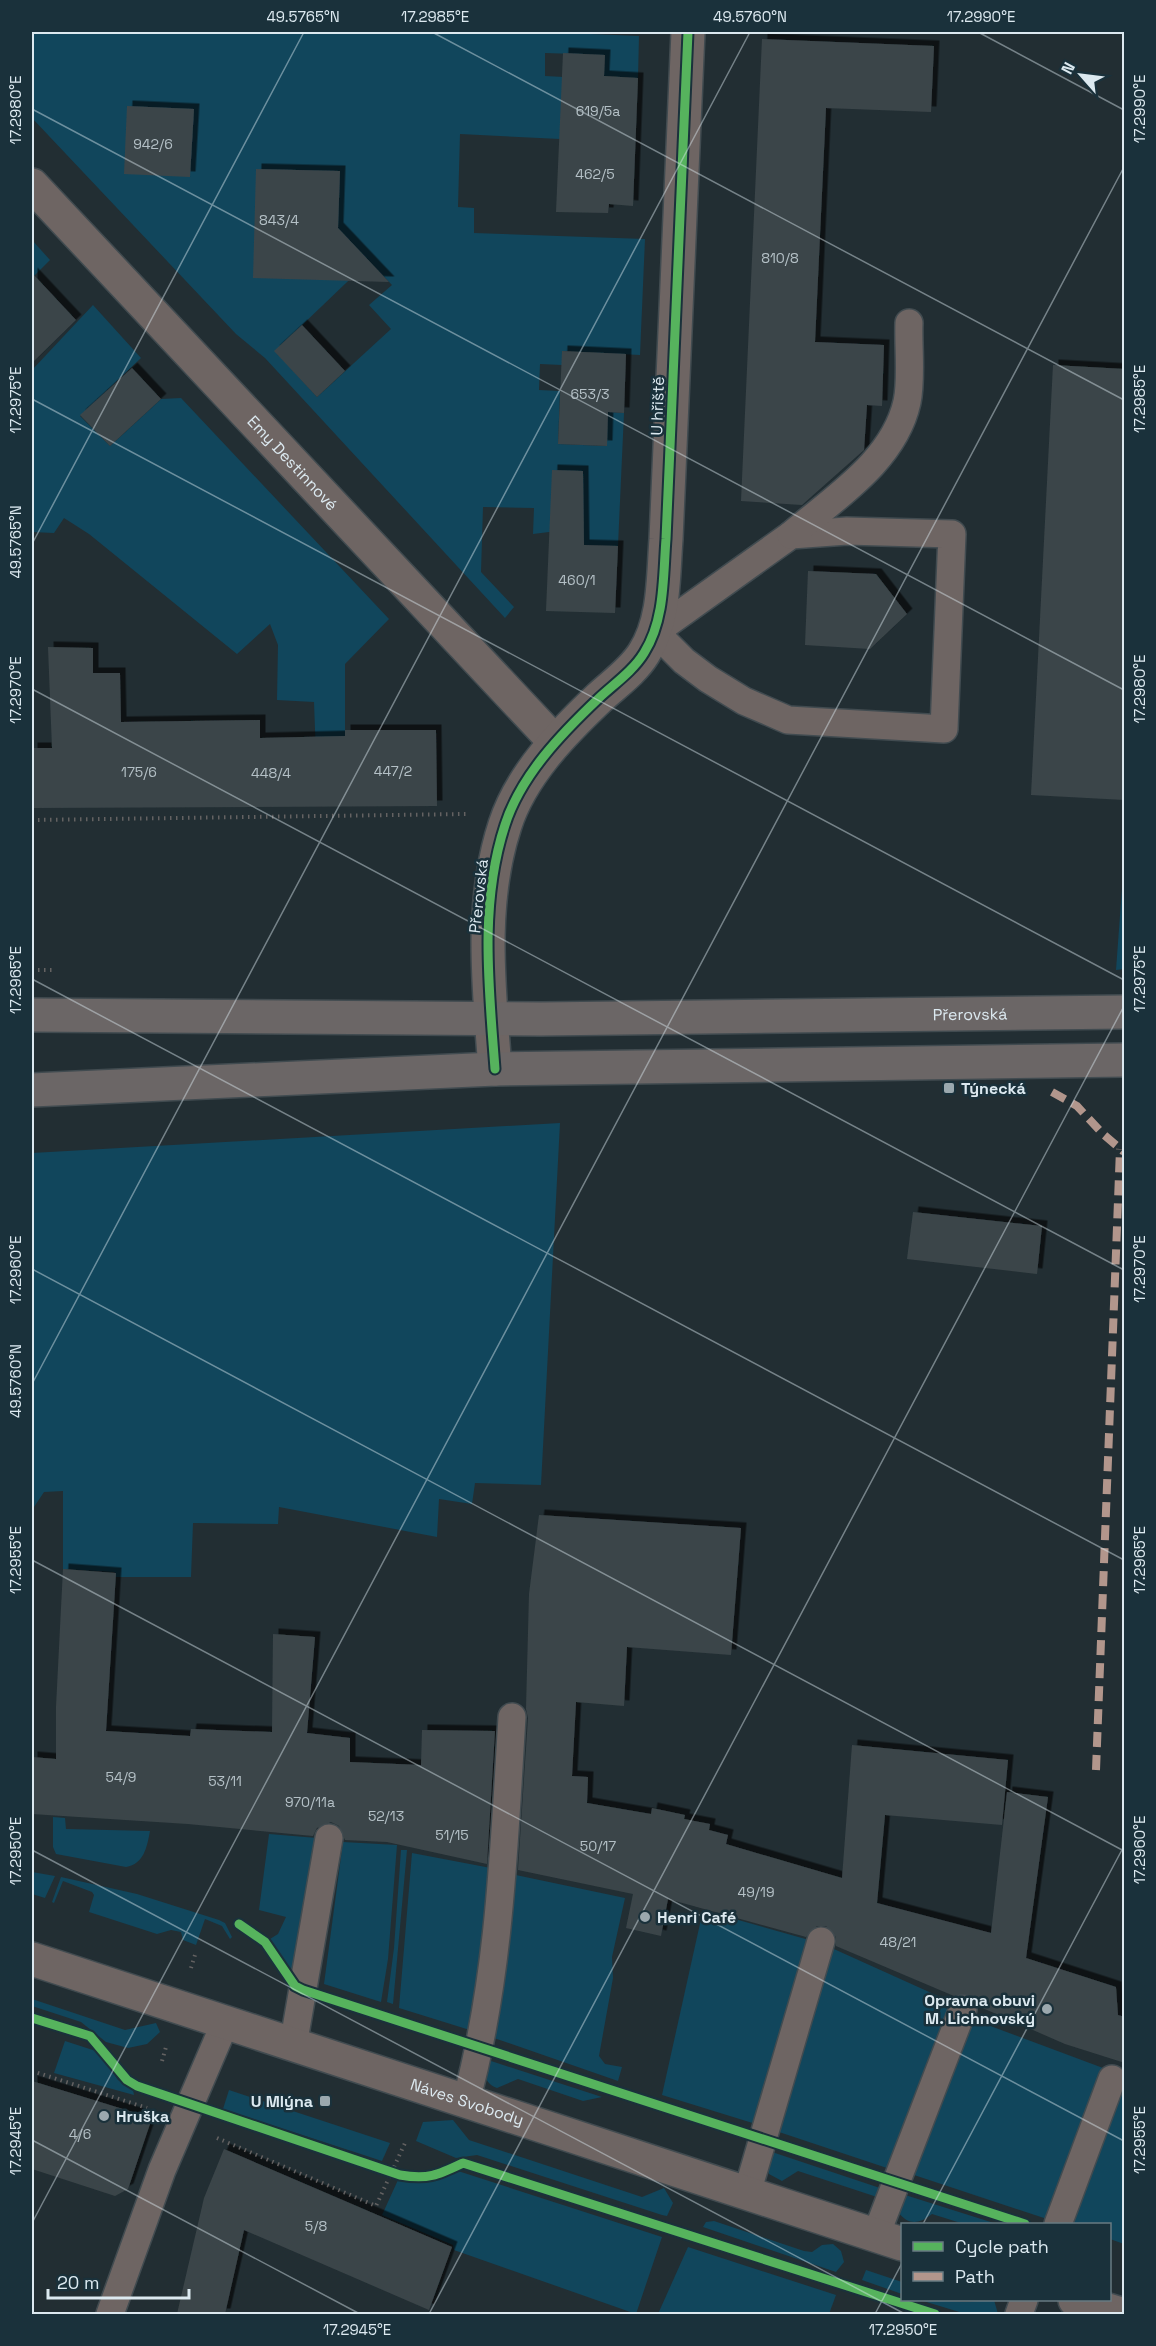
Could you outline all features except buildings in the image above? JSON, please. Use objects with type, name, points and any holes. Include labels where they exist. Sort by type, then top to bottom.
[{"type":"main road","name":"Přerovská","points":[[32,1015],[492,1018],[1125,1012]]},
{"type":"main road","points":[[34,1091],[495,1069],[1125,1060]]},
{"type":"street","name":"U hřiště","points":[[555,742],[636,664],[654,632],[661,601],[666,539],[688,32]]},
{"type":"street","name":"Emy Destinnové","points":[[32,185],[555,742]]},
{"type":"street","name":"Přerovská","points":[[495,1069],[488,981],[488,917],[495,868],[505,824],[525,784],[555,742]]},
{"type":"street","name":"Náves Svobody","points":[[32,1959],[889,2239]]},
{"type":"street","points":[[1078,2301],[1121,2314]]},
{"type":"lane","points":[[791,535],[847,531],[952,534],[944,729],[788,720],[744,701],[708,679],[684,661],[654,632],[791,535],[874,463],[899,428],[908,400],[909,323]]},
{"type":"lane","points":[[466,2101],[483,2033],[499,1907],[512,1717]]},
{"type":"lane","points":[[293,2046],[329,1838]]},
{"type":"lane","points":[[747,2193],[821,1941]]},
{"type":"lane","points":[[889,2239],[963,2009]]},
{"type":"lane","points":[[110,2314],[183,2120],[225,2023]]},
{"type":"lane","points":[[1058,2223],[1112,2079]]},
{"type":"path","points":[[32,820],[467,814],[505,824]]},
{"type":"path","points":[[32,2071],[183,2120],[216,2137],[376,2206],[396,2173],[405,2143]]},
{"type":"path","points":[[381,2168],[396,2173]]},
{"type":"shaded area","points":[[32,32],[543,32],[639,36],[638,78],[604,76],[605,55],[545,53],[545,76],[564,77],[560,139],[460,134],[458,207],[474,208],[474,233],[645,239],[640,355],[562,351],[562,365],[540,364],[539,390],[560,391],[558,444],[606,446],[608,412],[624,413],[618,546],[584,545],[549,532],[533,534],[534,508],[483,507],[481,572],[514,607],[505,618],[265,358],[236,334],[32,118]],"holes":[[[369,261],[392,285],[369,305],[391,329],[317,397],[275,351]]]},
{"type":"shaded area","points":[[32,240],[50,260],[32,278]]},
{"type":"shaded area","points":[[93,305],[141,358],[80,416],[110,446],[161,399],[181,398],[389,619],[345,664],[345,806],[317,783],[314,702],[277,700],[278,645],[270,624],[237,654],[89,534],[64,518],[54,533],[32,532],[32,370]]},
{"type":"shaded area","points":[[1124,861],[1124,969],[1116,970]]},
{"type":"shaded area","points":[[560,1123],[541,1485],[475,1483],[472,1504],[439,1499],[437,1537],[279,1507],[278,1524],[193,1523],[191,1577],[115,1577],[115,1572],[63,1569],[63,1491],[44,1492],[32,1510],[32,1153]]},
{"type":"shaded area","points":[[53,1817],[65,1818],[66,1829],[150,1831],[146,1849],[141,1859],[126,1867],[56,1854],[53,1847]]},
{"type":"shaded area","points":[[269,1834],[317,1838],[295,1972],[285,1963],[270,1939],[278,1934],[286,1917],[259,1910]]},
{"type":"shaded area","points":[[343,1842],[397,1845],[388,1959],[381,2002],[324,1984]]},
{"type":"shaded area","points":[[401,1850],[407,1850],[393,2004],[387,2002],[394,1948]]},
{"type":"shaded area","points":[[412,1853],[496,1869],[473,2031],[399,2008]]},
{"type":"shaded area","points":[[32,1872],[55,1876],[45,1898],[32,1894]]},
{"type":"shaded area","points":[[511,1874],[625,1898],[612,1957],[613,1978],[599,2056],[605,2064],[622,2067],[618,2081],[494,2038]]},
{"type":"shaded area","points":[[61,1877],[137,1894],[219,1920],[225,1923],[232,1937],[230,1939],[222,1926],[205,1919],[196,1945],[183,1940],[181,1932],[171,1930],[157,1934],[89,1912],[94,1895],[92,1892],[63,1881],[54,1903],[52,1902]]},
{"type":"shaded area","points":[[703,1910],[809,1940],[759,2125],[662,2095]]},
{"type":"shaded area","points":[[825,1945],[958,2005],[890,2169],[776,2131]]},
{"type":"shaded area","points":[[32,1999],[125,2030],[156,2023],[160,2032],[147,2044],[128,2048],[106,2042],[81,2022],[32,2006]]},
{"type":"shaded area","points":[[969,2018],[1103,2068],[1047,2219],[908,2173]]},
{"type":"shaded area","points":[[65,2041],[99,2052],[118,2080],[133,2090],[134,2095],[54,2073]]},
{"type":"shaded area","points":[[488,2060],[602,2097],[583,2101],[518,2079],[497,2088],[487,2080]]},
{"type":"shaded area","points":[[1124,2077],[1124,2244],[1111,2239],[1111,2223],[1068,2223]]},
{"type":"shaded area","points":[[229,2090],[390,2143],[382,2161],[223,2109]]},
{"type":"shaded area","points":[[453,2120],[469,2140],[642,2197],[664,2188],[673,2203],[667,2216],[662,2215],[477,2155],[456,2158],[416,2141],[423,2122]]},
{"type":"shaded area","points":[[772,2152],[880,2188],[877,2197],[798,2171],[782,2181],[769,2174],[767,2168]]},
{"type":"shaded area","points":[[458,2171],[662,2237],[636,2314],[454,2250],[453,2245],[382,2215],[398,2180],[424,2183]]},
{"type":"shaded area","points":[[902,2194],[994,2223],[961,2223],[932,2214],[923,2220],[914,2222],[906,2220],[898,2212]]},
{"type":"shaded area","points":[[714,2221],[804,2251],[812,2252],[822,2245],[833,2244],[841,2251],[844,2262],[836,2272],[703,2227],[706,2222]]},
{"type":"shaded area","points":[[688,2247],[836,2295],[829,2314],[658,2314]]},
{"type":"shaded area","points":[[866,2270],[901,2282],[901,2294],[862,2280]]},
{"type":"shaded area","points":[[923,2301],[994,2301],[998,2314],[966,2314]]},
{"type":"marked path","points":[[1052,1092],[1077,1106],[1103,1134],[1124,1152]]},
{"type":"marked path","points":[[1096,1770],[1120,1149]]},
{"type":"cycle path","points":[[495,1069],[489,977],[489,916],[497,855],[505,825],[521,789],[557,740],[640,660],[651,640],[659,612],[666,539],[688,32]]},
{"type":"cycle path","points":[[239,1924],[265,1942],[295,1986],[303,1990],[1022,2223]]},
{"type":"cycle path","points":[[32,2018],[90,2036],[127,2080],[137,2086],[400,2175],[418,2177],[433,2175],[463,2163],[935,2314]]},
{"type":"place","name":"Týnecká","points":[[949,1088]]},
{"type":"place","name":"Henri Café","points":[[645,1917]]},
{"type":"place","name":"Opravna obuvi M. Lichnovský","points":[[1047,2009]]},
{"type":"place","name":"U Mlýna","points":[[325,2101]]},
{"type":"place","name":"Hruška","points":[[104,2116]]}]
